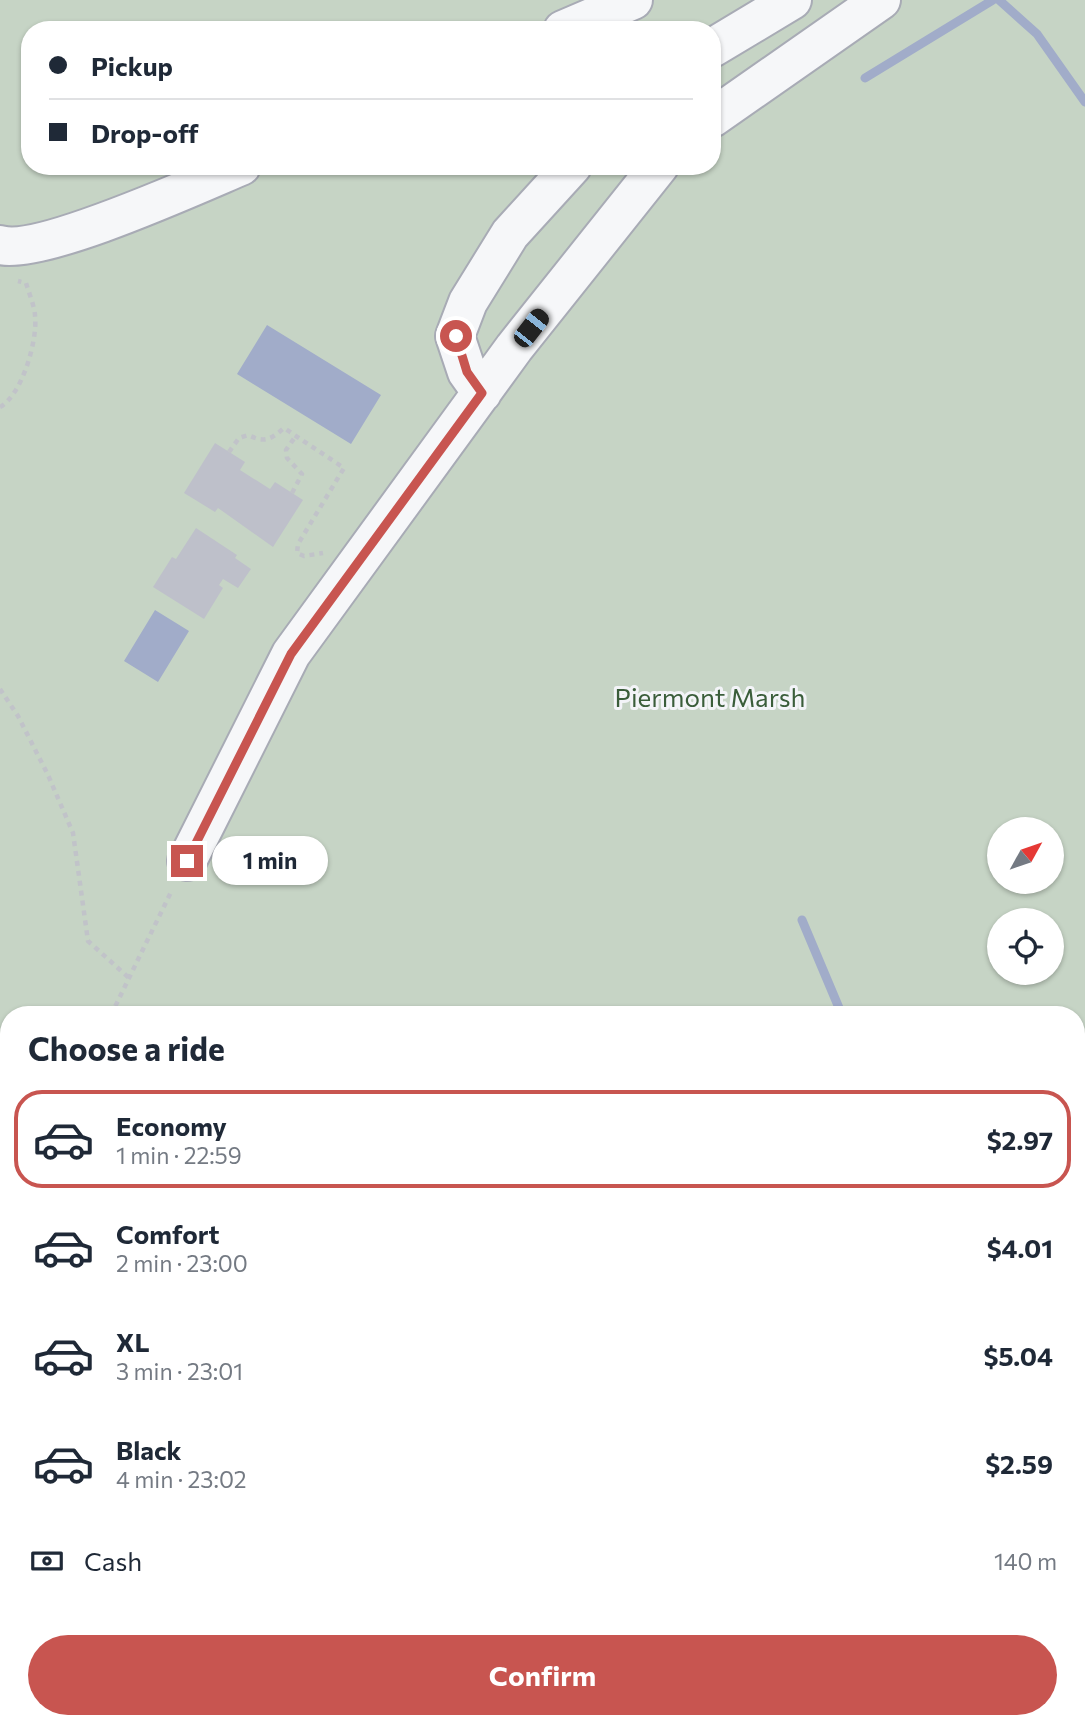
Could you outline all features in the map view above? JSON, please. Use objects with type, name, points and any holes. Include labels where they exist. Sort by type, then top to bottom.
[{"type":"lane","points":[[584,21],[633,0]]},
{"type":"lane","points":[[721,43],[792,0]]},
{"type":"lane","points":[[721,112],[881,0]]},
{"type":"lane","points":[[6,263],[10,248],[67,236],[219,175]]},
{"type":"lane","points":[[482,393],[467,372],[456,336],[468,302],[510,234],[564,175]]},
{"type":"lane","points":[[187,861],[291,654],[482,393],[652,175]]},
{"type":"path","points":[[0,407],[8,402],[24,373],[33,348],[36,316],[26,283],[6,263]]},
{"type":"path","points":[[229,452],[239,438],[248,435],[261,442],[270,440],[284,428],[344,468],[298,544],[297,553],[327,553]]},
{"type":"path","points":[[292,493],[302,474],[287,458],[286,450],[295,437]]},
{"type":"path","points":[[0,689],[18,716],[48,775],[73,833],[88,940],[129,978]]},
{"type":"path","points":[[115,1006],[187,861]]},
{"type":"green space","name":"Piermont Marsh","points":[[0,0],[1085,0],[1085,1006],[0,1006]]},
{"type":"water","points":[[267,325],[381,395],[351,444],[237,374]]},
{"type":"water","points":[[155,610],[189,631],[158,682],[124,661]]},
{"type":"building","points":[[215,443],[245,462],[240,470],[270,489],[275,482],[303,500],[273,547],[218,508],[215,512],[184,493]]},
{"type":"building","points":[[196,528],[237,555],[235,558],[251,569],[238,588],[223,579],[219,585],[223,588],[204,619],[153,587],[172,557],[176,559]]},
{"type":"waterway","points":[[865,78],[993,0]]},
{"type":"waterway","points":[[999,0],[1037,34],[1085,102]]},
{"type":"waterway","points":[[802,920],[838,1006]]},
{"type":"waterway","points":[[1085,1571],[1085,1582]]},
{"type":"route","points":[[187,861],[291,654],[482,393],[467,372],[456,336]]}]
